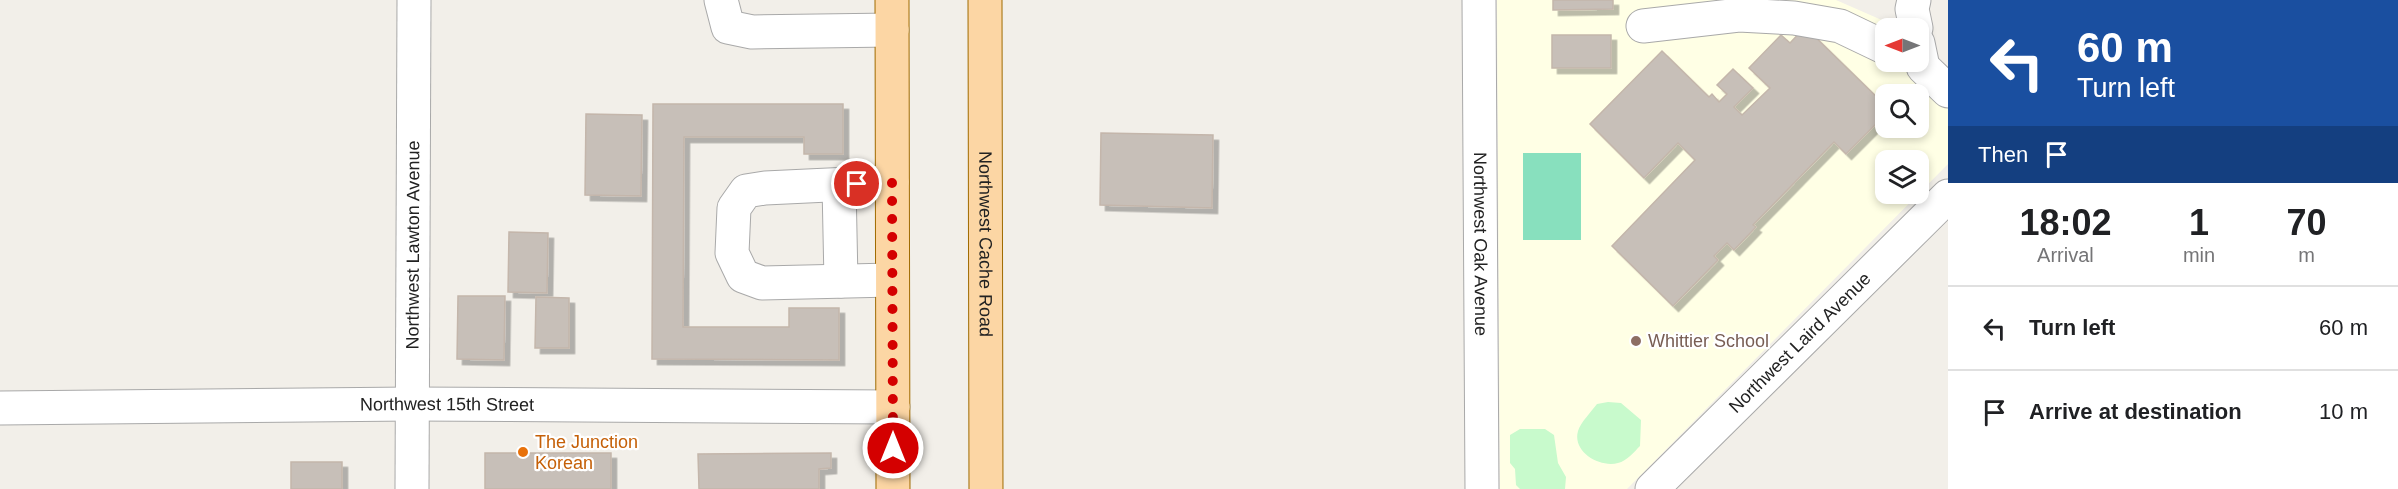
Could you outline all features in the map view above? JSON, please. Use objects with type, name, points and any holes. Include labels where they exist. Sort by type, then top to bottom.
[{"type":"main road","name":"Northwest Cache Road","points":[[986,0],[986,489]]},
{"type":"main road","points":[[892,15],[893,489]]},
{"type":"street","name":"Northwest Lawton Avenue","points":[[412,489],[414,0]]},
{"type":"street","points":[[721,0],[728,27],[752,32],[892,15]]},
{"type":"street","name":"Northwest Oak Avenue","points":[[1479,0],[1482,489]]},
{"type":"street","points":[[1914,0],[1912,9],[1914,18]]},
{"type":"street","points":[[1643,26],[1739,15],[1794,18],[1840,26],[1875,43]]},
{"type":"street","points":[[1929,69],[1948,91]]},
{"type":"street","points":[[892,182],[746,191],[734,208],[732,253],[743,276],[762,283],[892,280]]},
{"type":"street","points":[[839,185],[840,281]]},
{"type":"street","name":"Northwest Laird Avenue","points":[[1652,489],[1948,196]]},
{"type":"street","name":"Northwest 15th Street","points":[[0,408],[412,404],[893,407]]},
{"type":"shaded area","name":"Whittier School","points":[[1497,0],[1836,0],[1877,18],[1875,18],[1875,72],[1928,72],[1948,91],[1948,164],[1929,183],[1929,150],[1875,150],[1875,204],[1908,204],[1627,489],[1500,489]]},
{"type":"green space","points":[[1523,153],[1581,153],[1581,240],[1523,240]]},
{"type":"green space","points":[[1621,403],[1641,420],[1640,446],[1624,460],[1611,464],[1589,457],[1579,446],[1577,439],[1581,424],[1597,404]]},
{"type":"green space","points":[[1520,429],[1545,429],[1554,435],[1558,463],[1566,477],[1565,489],[1520,489],[1516,485],[1515,469],[1510,463],[1510,435]]},
{"type":"building","points":[[1553,0],[1613,0],[1613,9],[1553,10]]},
{"type":"building","points":[[1805,27],[1875,95],[1875,125],[1846,154],[1834,142],[1753,225],[1756,227],[1734,250],[1727,243],[1714,256],[1718,260],[1673,306],[1612,246],[1695,160],[1678,143],[1644,178],[1590,124],[1662,51],[1709,97],[1712,94],[1719,102],[1727,94],[1717,85],[1733,69],[1753,88],[1734,107],[1742,115],[1770,88],[1749,68],[1781,35],[1790,43]]},
{"type":"building","points":[[1552,35],[1611,35],[1611,68],[1552,68]]},
{"type":"building","points":[[653,104],[843,104],[843,154],[804,154],[804,137],[684,137],[683,327],[789,327],[789,308],[839,308],[839,360],[652,359]]},
{"type":"building","points":[[586,114],[642,115],[641,196],[585,195]]},
{"type":"building","points":[[1101,133],[1213,135],[1212,208],[1100,205]]},
{"type":"building","points":[[509,232],[548,233],[547,293],[508,292]]},
{"type":"building","points":[[458,296],[505,296],[504,360],[457,359]]},
{"type":"building","points":[[536,297],[569,298],[569,348],[535,348]]},
{"type":"building","points":[[485,453],[611,453],[611,489],[485,489]]},
{"type":"building","points":[[831,453],[831,468],[819,469],[819,489],[699,489],[698,454]]},
{"type":"building","points":[[291,462],[342,462],[342,489],[291,489]]},
{"type":"place","name":"Whittier School","points":[[1636,341]]},
{"type":"place","name":"The Junction Korean","points":[[523,452]]},
{"type":"route","points":[[857,184],[892,182],[893,448]]}]
